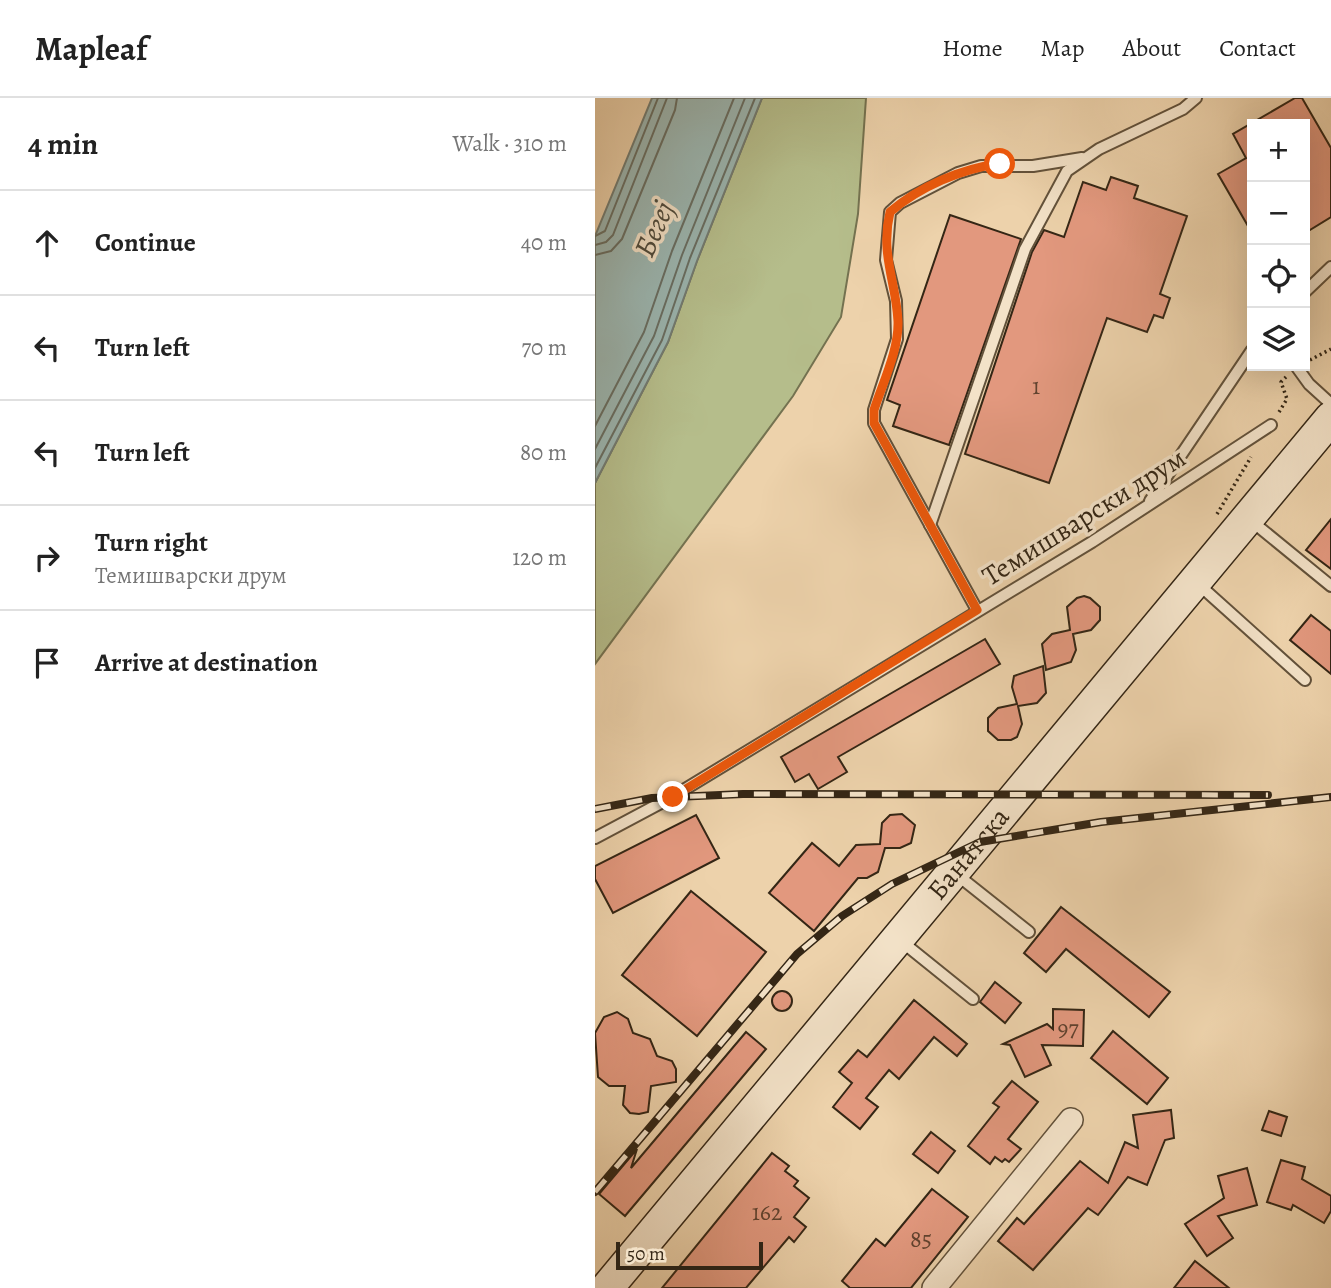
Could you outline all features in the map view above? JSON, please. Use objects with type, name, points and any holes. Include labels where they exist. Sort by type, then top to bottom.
[{"type":"main road","name":"Банатска","points":[[607,1288],[1331,418]]},
{"type":"street","points":[[934,1288],[1071,1120]]},
{"type":"lane","points":[[930,525],[1025,249],[1067,171],[1082,158],[1183,109],[1196,98]]},
{"type":"lane","points":[[977,610],[874,423],[874,410],[897,339],[896,300],[886,260],[890,212],[900,203],[958,173],[981,166],[1033,166],[1082,158]]},
{"type":"lane","points":[[1310,287],[1331,267]]},
{"type":"lane","points":[[1146,507],[1247,357]]},
{"type":"lane","points":[[1300,371],[1309,384],[1331,404]]},
{"type":"lane","name":"Темишварски друм","points":[[595,838],[673,797],[1146,507],[1271,425]]},
{"type":"lane","points":[[1247,517],[1331,586]]},
{"type":"lane","points":[[1309,568],[1317,558]]},
{"type":"lane","points":[[1194,580],[1305,680]]},
{"type":"lane","points":[[954,873],[1029,932]]},
{"type":"lane","points":[[898,939],[973,999]]},
{"type":"path","points":[[1310,360],[1331,349]]},
{"type":"green space","points":[[762,98],[866,98],[858,214],[841,317],[793,396],[595,664],[595,483],[668,342]]},
{"type":"water","name":"Бегеј","points":[[652,98],[762,98],[668,342],[595,483],[595,236]]},
{"type":"building","points":[[1295,98],[1302,98],[1331,148],[1331,217],[1310,230],[1310,119],[1259,119]]},
{"type":"building","points":[[1247,126],[1247,224],[1218,174],[1246,158],[1233,134]]},
{"type":"building","points":[[1111,177],[1138,186],[1134,198],[1187,216],[1160,294],[1170,298],[1163,318],[1154,315],[1147,332],[1107,318],[1049,483],[965,454],[1032,252],[1044,230],[1064,237],[1083,182],[1106,190]]},
{"type":"building","points":[[950,215],[1021,239],[949,445],[893,426],[900,405],[887,400]]},
{"type":"building","points":[[1331,519],[1331,569],[1306,550]]},
{"type":"building","points":[[1084,596],[1100,607],[1100,620],[1091,630],[1073,634],[1076,650],[1071,662],[1046,670],[1042,644],[1052,634],[1070,630],[1067,607],[1077,598]]},
{"type":"building","points":[[1311,615],[1331,631],[1331,674],[1290,640]]},
{"type":"building","points":[[985,639],[1000,664],[838,757],[847,772],[818,789],[809,774],[795,782],[781,757]]},
{"type":"building","points":[[1043,666],[1046,693],[1037,703],[1018,706],[1022,724],[1017,737],[998,740],[988,731],[988,718],[998,708],[1017,704],[1012,687],[1014,676]]},
{"type":"building","points":[[902,814],[915,825],[911,843],[900,848],[885,848],[878,872],[867,878],[858,878],[814,931],[769,893],[812,843],[839,866],[856,845],[880,844],[882,823],[890,815]]},
{"type":"building","points":[[696,815],[719,858],[613,913],[595,879],[595,866]]},
{"type":"building","points":[[691,891],[766,952],[697,1036],[622,975]]},
{"type":"building","points":[[1061,907],[1170,992],[1149,1017],[1066,949],[1046,972],[1024,953]]},
{"type":"building","points":[[995,982],[1021,1003],[1005,1023],[980,1002]]},
{"type":"building","points":[[782,991],[789,994],[792,1001],[789,1008],[782,1011],[775,1008],[772,1001],[775,994]]},
{"type":"building","points":[[914,1000],[967,1044],[957,1056],[934,1037],[899,1079],[889,1070],[866,1098],[878,1107],[860,1129],[833,1107],[852,1083],[839,1072],[858,1050],[867,1057]]},
{"type":"building","points":[[1053,1009],[1084,1010],[1083,1046],[1042,1045],[1051,1065],[1025,1077],[1010,1045],[1003,1044],[1047,1024],[1053,1029]]},
{"type":"building","points":[[617,1012],[628,1019],[633,1033],[650,1039],[657,1056],[672,1061],[676,1069],[676,1082],[651,1086],[648,1112],[630,1113],[623,1105],[625,1086],[609,1086],[598,1077],[595,1033],[604,1017]]},
{"type":"building","points":[[1113,1031],[1168,1078],[1147,1104],[1091,1058]]},
{"type":"building","points":[[746,1032],[766,1049],[625,1216],[599,1194],[637,1149],[631,1168]]},
{"type":"building","points":[[1012,1081],[1038,1102],[1008,1139],[1021,1149],[1009,1162],[1005,1159],[1002,1162],[995,1157],[990,1164],[968,1146],[999,1107],[993,1103]]},
{"type":"building","points":[[1171,1110],[1174,1138],[1165,1140],[1147,1185],[1128,1177],[1098,1215],[1088,1208],[1033,1270],[998,1241],[1017,1218],[1024,1224],[1080,1161],[1108,1183],[1125,1142],[1138,1148],[1133,1115]]},
{"type":"building","points":[[1269,1111],[1287,1117],[1281,1136],[1262,1130]]},
{"type":"building","points":[[931,1132],[955,1151],[938,1173],[913,1154]]},
{"type":"building","points":[[772,1153],[789,1166],[785,1171],[798,1181],[794,1186],[809,1198],[794,1217],[806,1227],[794,1242],[789,1237],[746,1288],[662,1288]]},
{"type":"building","points":[[1281,1160],[1305,1167],[1302,1179],[1331,1196],[1331,1211],[1324,1223],[1293,1205],[1291,1210],[1267,1202]]},
{"type":"building","points":[[1247,1168],[1257,1205],[1218,1216],[1233,1238],[1207,1256],[1185,1224],[1224,1198],[1218,1176]]},
{"type":"building","points":[[932,1189],[968,1217],[911,1288],[850,1288],[842,1281],[876,1239],[885,1246]]},
{"type":"building","points":[[1195,1261],[1229,1288],[1174,1288]]},
{"type":"railway","points":[[595,809],[652,798],[743,794],[1268,795]]},
{"type":"railway","points":[[595,1192],[797,954],[842,916],[892,884],[980,842],[1101,822],[1331,797]]},
{"type":"route","points":[[673,797],[977,610],[874,423],[874,410],[897,339],[896,300],[886,260],[886,227],[890,212],[900,203],[958,173],[1000,164]]}]
